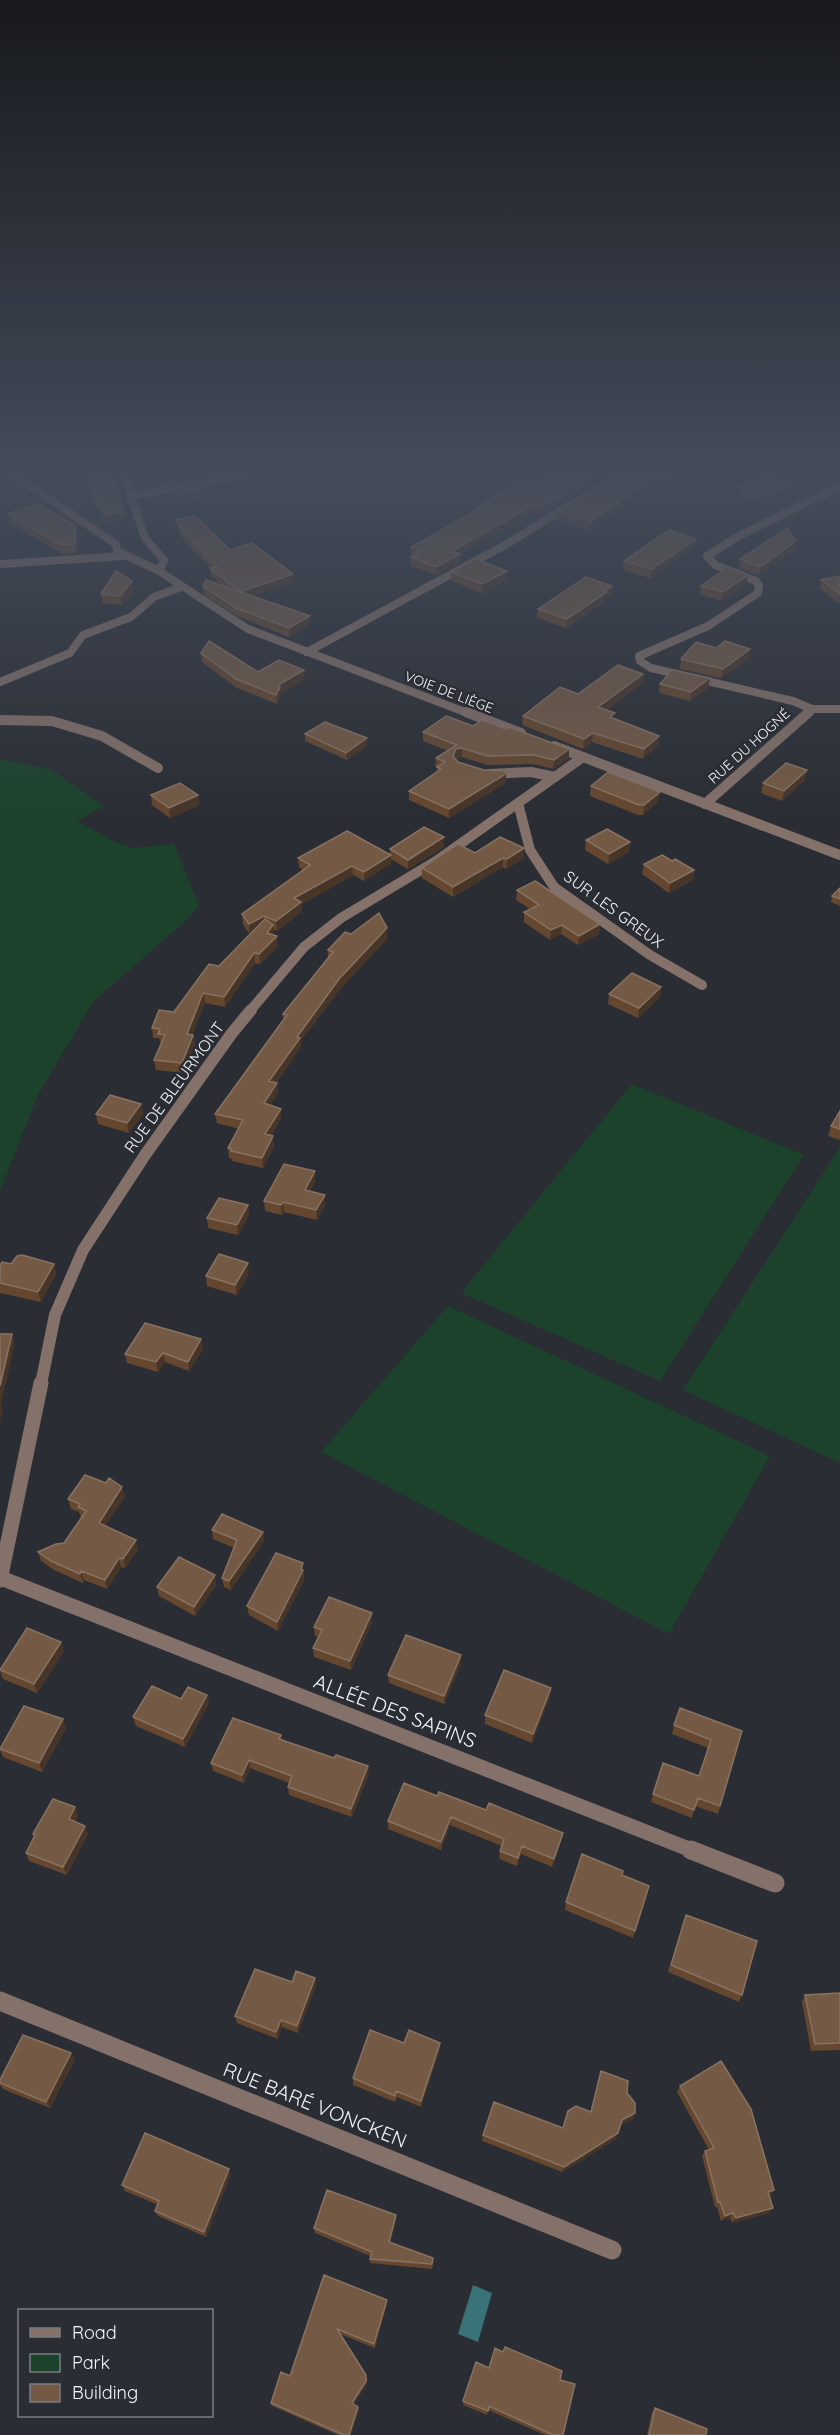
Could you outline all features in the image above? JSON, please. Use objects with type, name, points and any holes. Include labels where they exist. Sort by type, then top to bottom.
[{"type":"street","points":[[0,682],[70,653],[83,635],[131,616],[154,597],[177,589]]},
{"type":"street","name":"VOIE DE LIÈGE","points":[[184,589],[234,622],[528,736]]},
{"type":"street","points":[[307,652],[424,589]]},
{"type":"street","name":"RUE DU HOGNÉ","points":[[759,589],[758,592],[708,626],[649,650],[639,656],[640,661],[651,668],[672,675],[793,701],[812,709],[840,709]]},
{"type":"street","name":"RUE DU HOGNÉ","points":[[705,804],[812,709]]},
{"type":"street","points":[[0,720],[52,721],[102,736],[158,768]]},
{"type":"street","points":[[539,740],[840,855]]},
{"type":"street","name":"RUE DE BLEURMONT","points":[[0,1579],[3,1552],[55,1315],[83,1250],[126,1182],[232,1033],[304,947],[340,918],[436,861],[584,757]]},
{"type":"street","points":[[475,771],[487,774],[544,772],[555,777]]},
{"type":"street","name":"SUR LES GREUX","points":[[518,803],[530,850],[554,887],[650,955],[702,985]]},
{"type":"street","name":"ALLÉE DES SAPINS","points":[[0,1579],[774,1883]]},
{"type":"street","name":"RUE BARÉ VONCKEN","points":[[0,2001],[612,2250]]},
{"type":"green space","points":[[0,759],[52,770],[104,806],[77,821],[117,843],[133,848],[174,844],[199,906],[181,925],[93,1002],[38,1095],[0,1191]]},
{"type":"green space","points":[[632,1084],[804,1155],[660,1381],[461,1293]]},
{"type":"green space","points":[[840,1147],[840,1463],[683,1390]]},
{"type":"green space","points":[[448,1306],[770,1456],[669,1634],[321,1452]]},
{"type":"water","points":[[473,2285],[492,2293],[478,2342],[458,2334]]},
{"type":"building","points":[[104,589],[126,589],[120,596],[101,594]]},
{"type":"building","points":[[207,589],[231,589],[310,616],[289,628],[236,608]]},
{"type":"building","points":[[236,589],[250,589],[240,592]]},
{"type":"building","points":[[569,589],[608,589],[604,591],[607,592],[567,619],[538,609]]},
{"type":"building","points":[[711,589],[728,589],[723,592]]},
{"type":"building","points":[[209,641],[258,672],[279,660],[304,670],[278,685],[280,687],[276,695],[236,679],[201,653]]},
{"type":"building","points":[[725,641],[750,649],[723,669],[681,659],[696,642],[716,648]]},
{"type":"building","points":[[618,665],[643,674],[598,707],[615,713],[610,717],[659,736],[644,749],[593,733],[584,739],[523,716],[560,687],[578,694]]},
{"type":"building","points":[[672,670],[710,678],[691,692],[660,684]]},
{"type":"building","points":[[446,716],[473,726],[482,720],[506,729],[509,727],[569,749],[554,760],[534,755],[487,756],[462,748],[456,749],[453,756],[458,762],[484,770],[506,771],[504,775],[449,809],[409,791],[441,769],[437,767],[445,762],[436,758],[457,745],[423,732]]},
{"type":"building","points":[[325,722],[367,738],[346,753],[305,734]]},
{"type":"building","points":[[786,763],[807,770],[784,791],[763,783]]},
{"type":"building","points":[[608,772],[660,792],[644,805],[639,805],[591,786]]},
{"type":"building","points":[[180,783],[198,795],[169,808],[151,795]]},
{"type":"building","points":[[424,827],[444,837],[408,860],[390,849]]},
{"type":"building","points":[[607,829],[630,842],[609,854],[586,840]]},
{"type":"building","points":[[347,831],[391,855],[364,872],[352,866],[294,898],[301,902],[276,921],[264,916],[249,924],[242,914],[310,865],[298,858]]},
{"type":"building","points":[[500,837],[524,848],[453,887],[422,868],[458,844],[475,853]]},
{"type":"building","points":[[662,855],[672,861],[675,859],[694,870],[670,883],[644,864]]},
{"type":"building","points":[[535,881],[600,924],[579,936],[562,925],[551,930],[524,912],[539,905],[517,890]]},
{"type":"building","points":[[840,888],[840,899],[832,896]]},
{"type":"building","points":[[379,913],[387,928],[339,979],[297,1037],[300,1038],[269,1081],[277,1083],[264,1103],[281,1109],[265,1134],[273,1136],[262,1158],[231,1151],[232,1149],[228,1148],[243,1120],[215,1114],[287,1015],[283,1014],[333,952],[328,950],[345,932],[351,934]]},
{"type":"building","points":[[265,919],[273,925],[267,933],[277,936],[259,954],[254,953],[224,997],[203,993],[187,1034],[193,1035],[182,1063],[154,1060],[165,1035],[158,1034],[160,1029],[152,1028],[159,1010],[174,1012],[209,964],[219,966]]},
{"type":"building","points":[[632,973],[661,987],[639,1008],[609,994]]},
{"type":"building","points":[[110,1095],[141,1104],[127,1123],[96,1114]]},
{"type":"building","points":[[840,1111],[840,1129],[831,1126]]},
{"type":"building","points":[[284,1164],[315,1171],[305,1190],[325,1195],[316,1210],[283,1202],[281,1205],[264,1201]]},
{"type":"building","points":[[219,1198],[248,1205],[237,1225],[207,1218]]},
{"type":"building","points":[[219,1254],[248,1263],[235,1285],[206,1276]]},
{"type":"building","points":[[22,1255],[54,1264],[38,1292],[0,1283],[2,1262],[11,1264],[17,1256]]},
{"type":"building","points":[[145,1323],[201,1339],[188,1362],[163,1353],[156,1362],[125,1354]]},
{"type":"building","points":[[0,1334],[12,1334],[0,1386]]},
{"type":"building","points":[[85,1475],[106,1483],[109,1478],[122,1487],[99,1523],[136,1540],[123,1559],[119,1558],[105,1580],[81,1571],[80,1574],[51,1561],[38,1552],[64,1543],[86,1511],[78,1507],[80,1504],[68,1499]]},
{"type":"building","points":[[222,1514],[263,1532],[229,1581],[222,1578],[237,1540],[212,1530]]},
{"type":"building","points":[[276,1553],[303,1563],[301,1569],[303,1570],[277,1622],[247,1606]]},
{"type":"building","points":[[179,1557],[215,1575],[194,1607],[157,1587]]},
{"type":"building","points":[[329,1597],[372,1613],[350,1661],[313,1648],[322,1630],[314,1627]]},
{"type":"building","points":[[27,1628],[61,1642],[34,1684],[0,1670]]},
{"type":"building","points":[[406,1635],[461,1655],[444,1696],[388,1675]]},
{"type":"building","points":[[504,1670],[551,1688],[533,1734],[485,1715]]},
{"type":"building","points":[[152,1686],[181,1699],[188,1687],[207,1695],[183,1739],[133,1717]]},
{"type":"building","points":[[24,1706],[63,1719],[39,1763],[0,1749]]},
{"type":"building","points":[[680,1708],[742,1731],[720,1806],[698,1798],[694,1810],[653,1794],[663,1763],[699,1776],[711,1740],[674,1725]]},
{"type":"building","points":[[233,1718],[281,1735],[279,1739],[334,1758],[336,1755],[368,1766],[351,1809],[288,1787],[292,1776],[249,1760],[242,1775],[211,1763]]},
{"type":"building","points":[[404,1783],[437,1796],[439,1792],[486,1810],[489,1803],[563,1833],[554,1859],[522,1846],[518,1858],[500,1851],[504,1839],[451,1817],[441,1842],[388,1821]]},
{"type":"building","points":[[53,1799],[75,1807],[69,1819],[85,1826],[63,1867],[26,1853],[35,1835],[33,1834]]},
{"type":"building","points":[[582,1854],[623,1871],[622,1875],[649,1886],[635,1931],[566,1902]]},
{"type":"building","points":[[686,1915],[757,1941],[742,1995],[671,1965]]},
{"type":"building","points":[[255,1969],[292,1982],[296,1971],[315,1978],[297,2026],[281,2020],[276,2032],[235,2016]]},
{"type":"building","points":[[840,1993],[840,2043],[815,2044],[805,1995]]},
{"type":"building","points":[[370,2030],[404,2043],[409,2030],[440,2043],[421,2101],[396,2091],[395,2096],[353,2078]]},
{"type":"building","points":[[23,2035],[71,2053],[46,2102],[0,2083]]},
{"type":"building","points":[[721,2061],[751,2109],[774,2190],[768,2192],[773,2208],[736,2218],[733,2213],[725,2216],[718,2202],[705,2151],[714,2148],[680,2086]]},
{"type":"building","points":[[601,2071],[628,2081],[627,2093],[635,2103],[635,2113],[622,2120],[618,2133],[564,2167],[483,2135],[494,2102],[563,2128],[568,2111],[576,2106],[591,2112]]},
{"type":"building","points":[[145,2133],[229,2169],[204,2232],[155,2211],[159,2201],[122,2185]]},
{"type":"building","points":[[327,2190],[396,2215],[389,2242],[433,2258],[432,2264],[370,2259],[372,2252],[314,2228]]},
{"type":"building","points":[[324,2275],[387,2300],[374,2344],[337,2329],[366,2375],[366,2381],[352,2403],[358,2407],[349,2435],[344,2435],[271,2403],[281,2372],[290,2376]]},
{"type":"building","points":[[505,2347],[562,2371],[560,2380],[575,2384],[563,2435],[553,2435],[489,2406],[488,2411],[463,2401],[476,2362],[489,2368],[495,2348],[503,2352]]},
{"type":"building","points":[[655,2408],[707,2429],[706,2435],[649,2435]]}]
